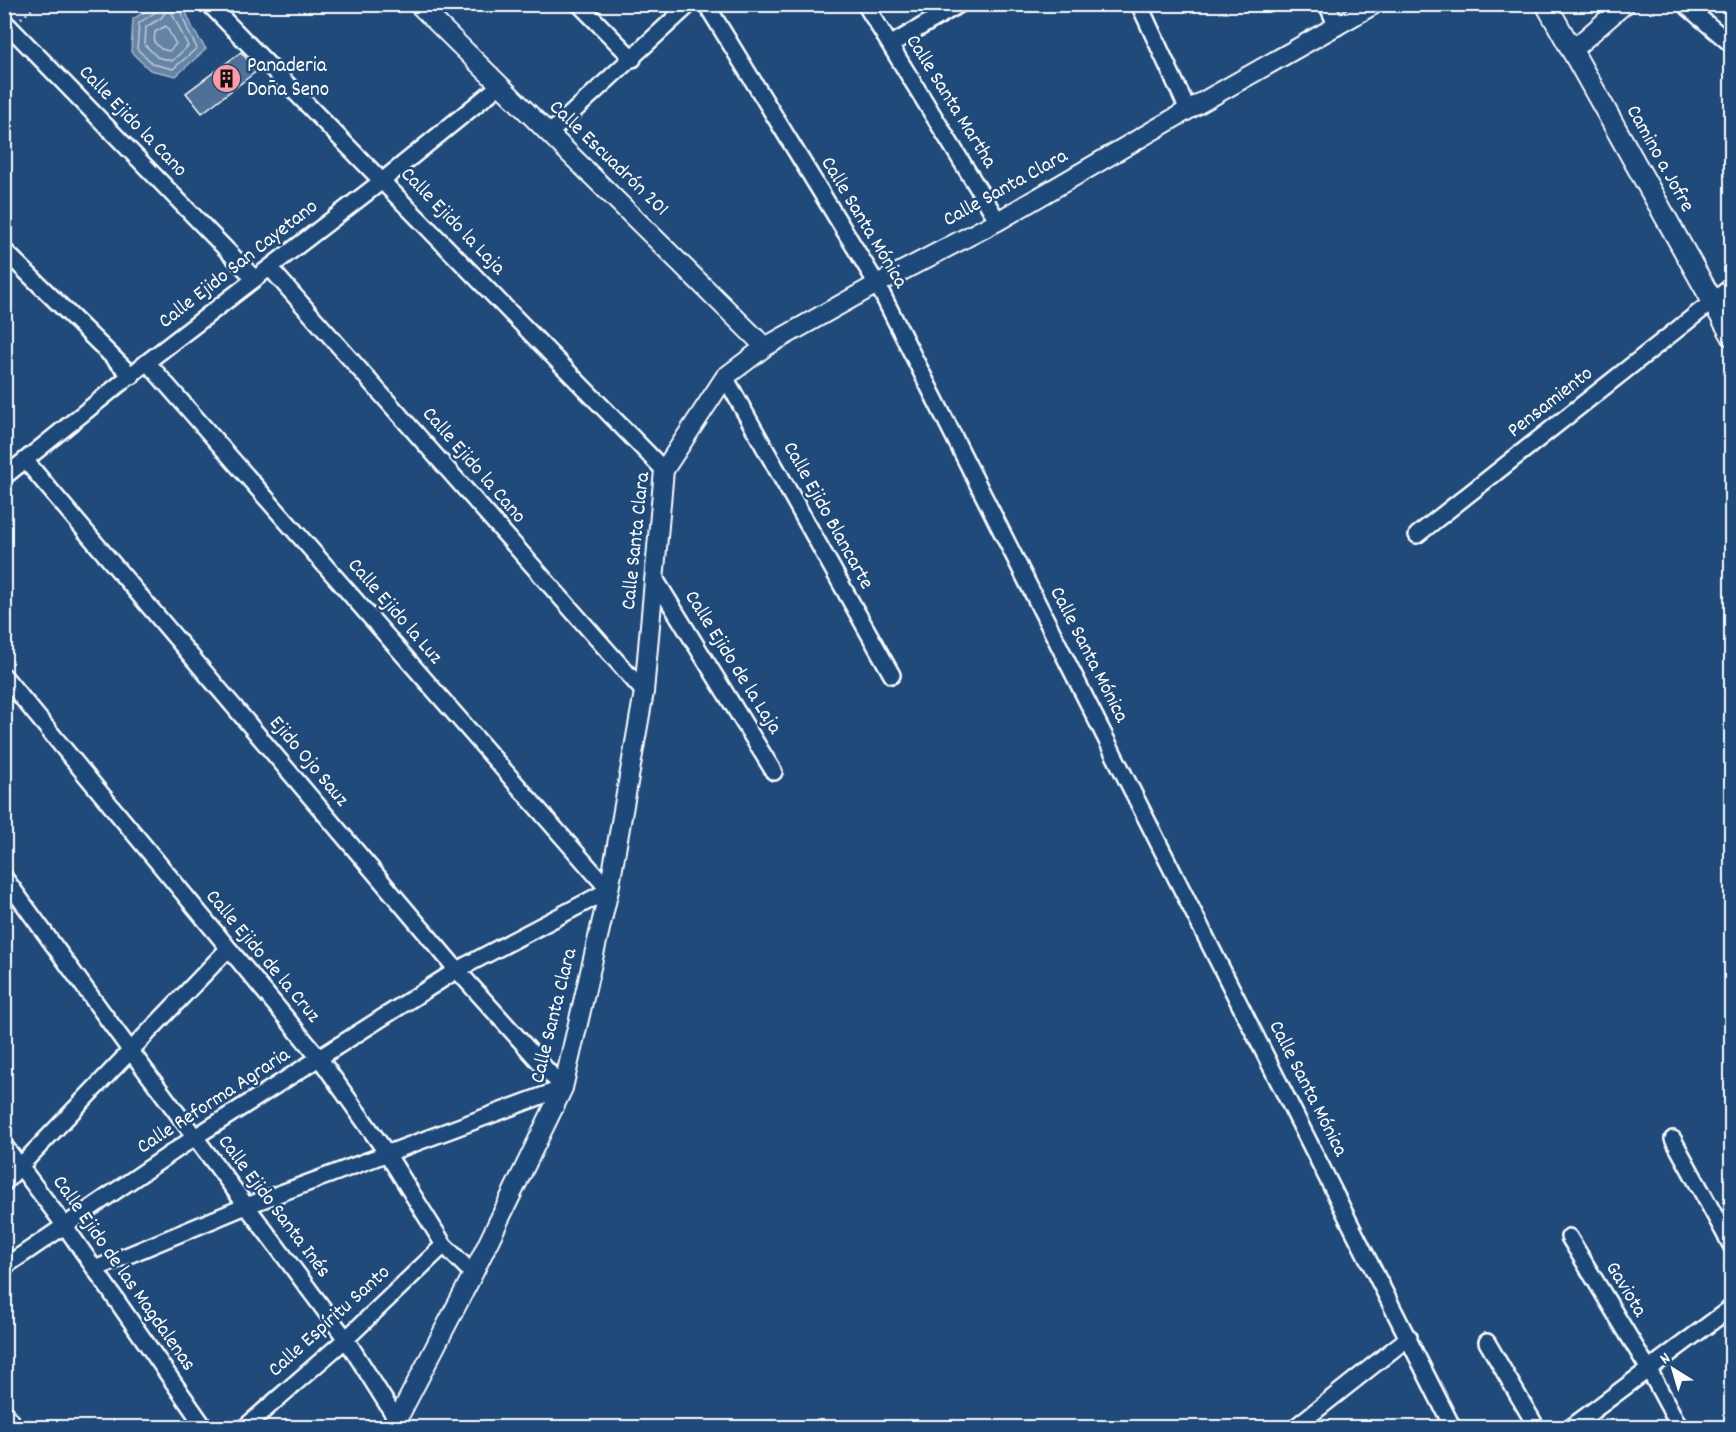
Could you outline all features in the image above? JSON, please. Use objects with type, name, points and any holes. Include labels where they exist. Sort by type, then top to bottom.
[{"type":"main road","name":"Camino a Jofre","points":[[1546,4],[1731,336]]},
{"type":"street","name":"Calle Ejido la Laja","points":[[209,4],[664,470]]},
{"type":"street","name":"Calle Escuadrón 201","points":[[418,4],[765,346]]},
{"type":"street","points":[[579,4],[633,59]]},
{"type":"street","points":[[550,134],[690,4]]},
{"type":"street","name":"Calle Santa Mónica","points":[[706,4],[877,284],[1453,1428]]},
{"type":"street","name":"Calle Santa Martha","points":[[865,4],[998,221]]},
{"type":"street","points":[[890,45],[960,4]]},
{"type":"street","points":[[1139,4],[1188,110]]},
{"type":"street","points":[[1327,4],[1337,27]]},
{"type":"street","name":"Calle Santa Clara","points":[[395,1424],[473,1274],[563,1088],[609,890],[644,692],[664,470],[725,377],[765,346],[998,221],[1375,4]]},
{"type":"street","points":[[1571,51],[1625,4]]},
{"type":"street","points":[[1684,4],[1731,45]]},
{"type":"street","name":"Calle Ejido la Cano","points":[[7,24],[255,279]]},
{"type":"street","name":"Calle Ejido San Cayetano","points":[[4,477],[147,362],[382,181],[499,86]]},
{"type":"street","points":[[4,250],[132,376]]},
{"type":"street","name":"Calle Ejido la Cano","points":[[270,268],[644,692]]},
{"type":"street","name":"Pensamiento","points":[[1417,536],[1731,286]]},
{"type":"street","name":"Calle Ejido la Luz","points":[[147,362],[609,890]]},
{"type":"street","name":"Calle Ejido Blancarte","points":[[725,377],[892,675]]},
{"type":"street","name":"Ejido Ojo Sauz","points":[[25,460],[457,970],[563,1088]]},
{"type":"street","name":"Calle Ejido de la Laja","points":[[654,577],[774,772]]},
{"type":"street","name":"Calle Ejido de la Cruz","points":[[4,676],[320,1059],[386,1152],[444,1245],[473,1274]]},
{"type":"street","name":"Calle Ejido Santa Inés","points":[[4,877],[346,1339],[395,1424]]},
{"type":"street","name":"Calle Reforma Agraria","points":[[4,1267],[195,1137],[457,970],[609,890]]},
{"type":"street","points":[[4,1183],[228,949]]},
{"type":"street","points":[[95,1269],[246,1206],[563,1088]]},
{"type":"street","points":[[1673,1139],[1731,1247]]},
{"type":"street","name":"Calle Ejido de las Magdalenas","points":[[4,1145],[65,1226],[206,1428]]},
{"type":"street","name":"Gaviota","points":[[1569,1237],[1648,1368],[1680,1428]]},
{"type":"street","name":"Calle Espíritu Santo","points":[[244,1428],[346,1339],[444,1245]]},
{"type":"street","points":[[1570,1428],[1731,1307]]},
{"type":"street","points":[[1294,1428],[1409,1337]]},
{"type":"street","points":[[1486,1342],[1537,1428]]},
{"type":"street","points":[[4,1412],[16,1428]]},
{"type":"path","points":[[7,24],[39,4]]},
{"type":"water","points":[[157,4],[183,5],[194,31],[206,49],[176,76],[150,70],[131,52],[133,19]]},
{"type":"building","name":"Panaderia Doña Seno","points":[[241,52],[257,71],[202,113],[186,93]]},
{"type":"place","name":"Panaderia Doña Seno","points":[[226,79]]}]
